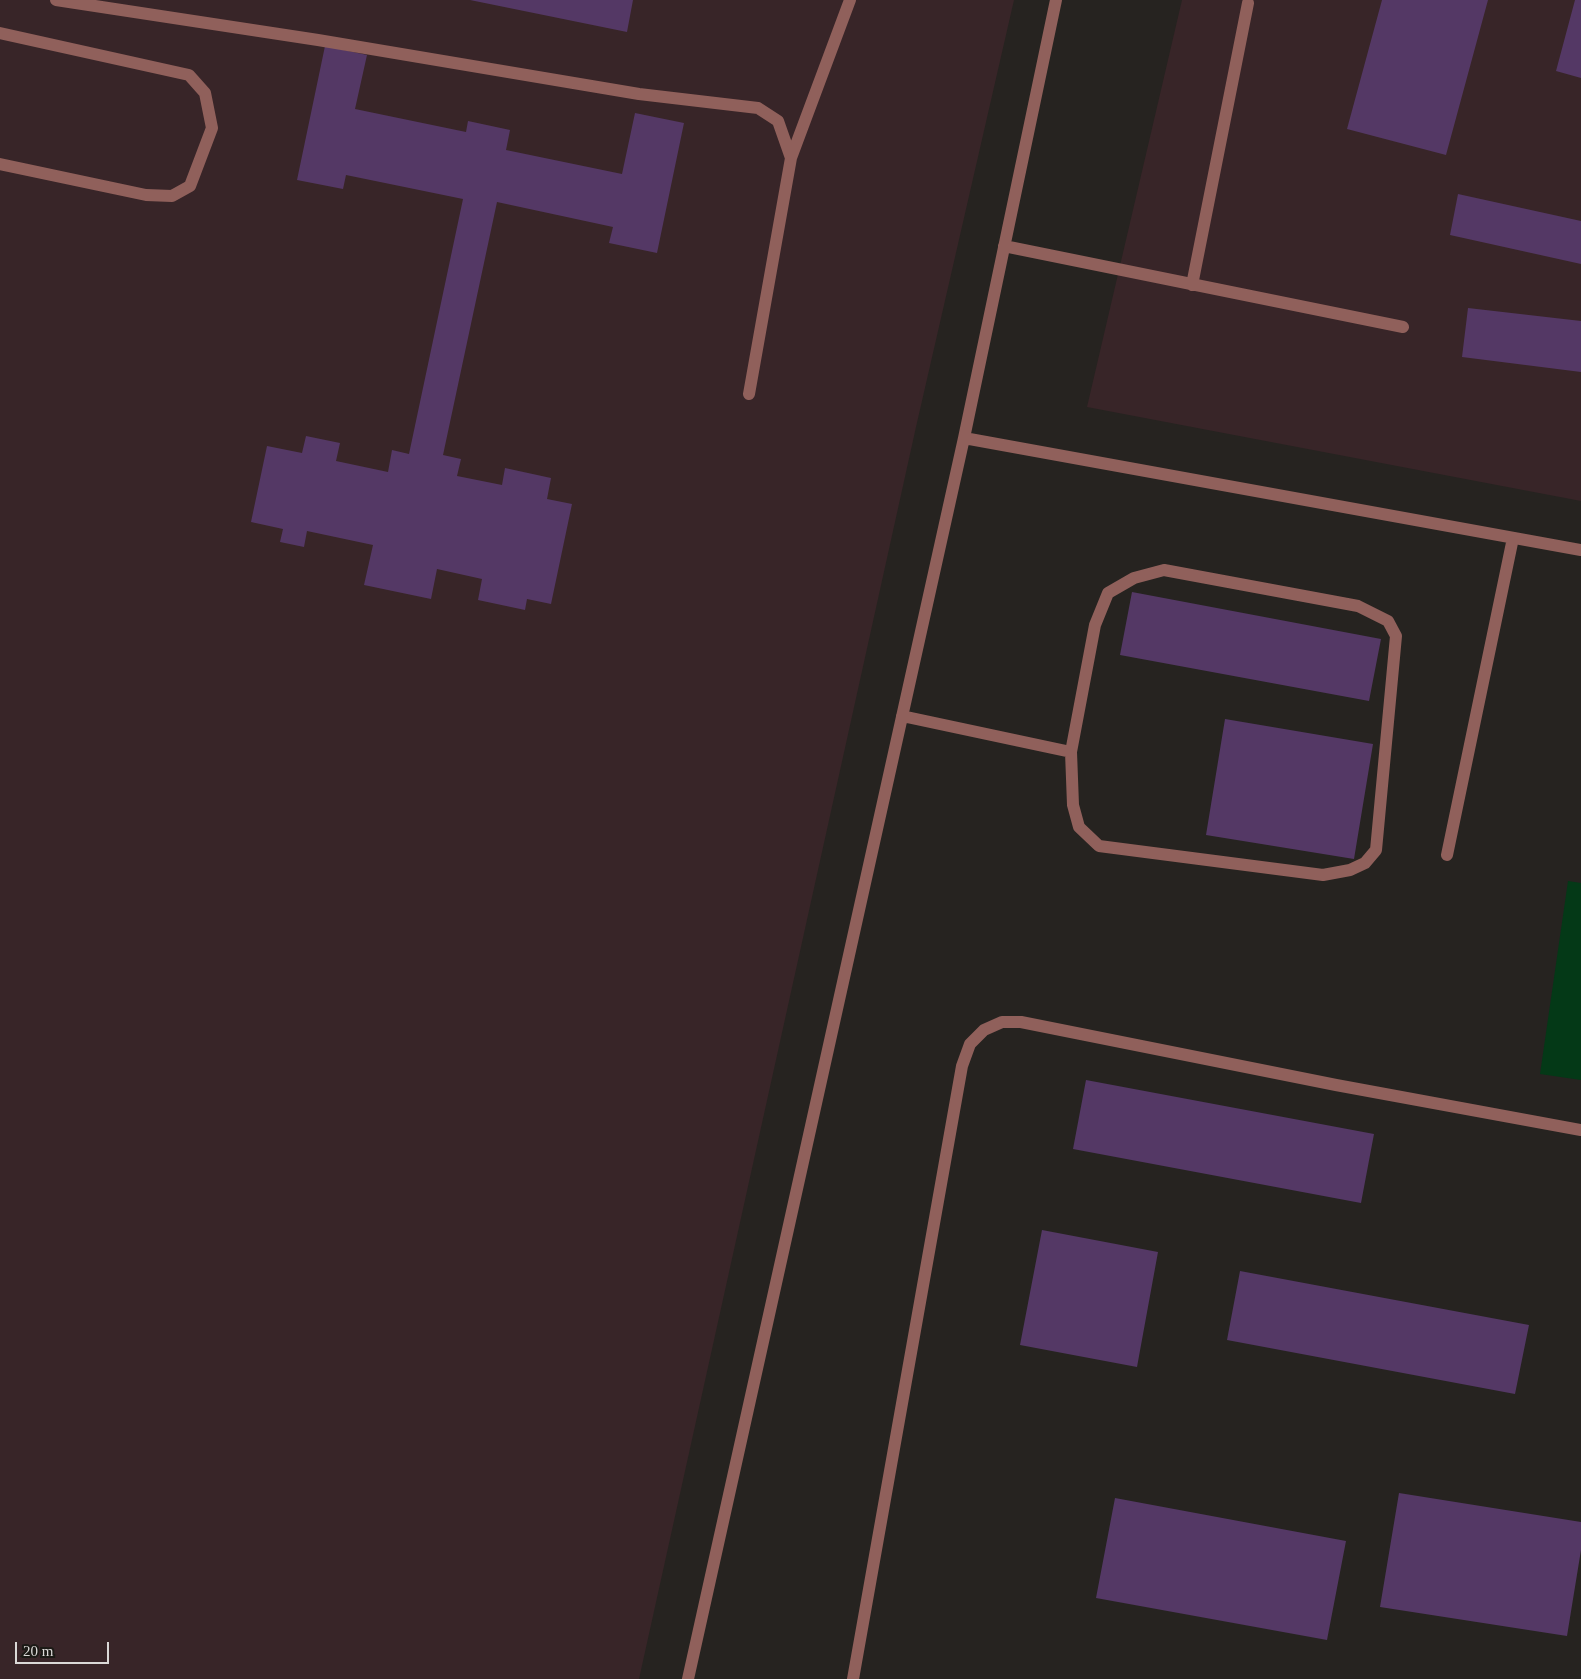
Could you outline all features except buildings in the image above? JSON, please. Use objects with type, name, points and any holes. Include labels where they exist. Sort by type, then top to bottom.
[{"type":"street","points":[[56,0],[318,40],[639,94],[758,108],[778,121],[791,158]]},
{"type":"street","points":[[749,394],[791,158],[850,0]]},
{"type":"street","points":[[688,1679],[964,438],[1056,0]]},
{"type":"street","points":[[1192,284],[1248,3]]},
{"type":"street","points":[[0,33],[189,75],[205,93],[212,128],[190,186],[172,196],[146,195],[0,164]]},
{"type":"street","points":[[1004,246],[1403,327]]},
{"type":"street","points":[[964,438],[1581,550]]},
{"type":"street","points":[[1447,856],[1513,538]]},
{"type":"street","points":[[1164,570],[1358,606],[1388,620],[1396,636],[1376,850],[1365,863],[1350,870],[1323,875],[1099,846],[1079,827],[1073,805],[1071,752],[1095,625],[1108,593],[1134,578],[1164,570]]},
{"type":"street","points":[[902,716],[1071,752]]},
{"type":"street","points":[[853,1679],[962,1066],[970,1044],[984,1030],[1002,1022],[1021,1022],[1336,1085],[1581,1130]]},
{"type":"shaded area","points":[[0,0],[1014,0],[916,427],[639,1679],[0,1679]]},
{"type":"shaded area","points":[[1182,0],[1581,0],[1581,501],[1087,407]]},
{"type":"green space","points":[[1568,881],[1581,883],[1581,1080],[1540,1074]]}]
